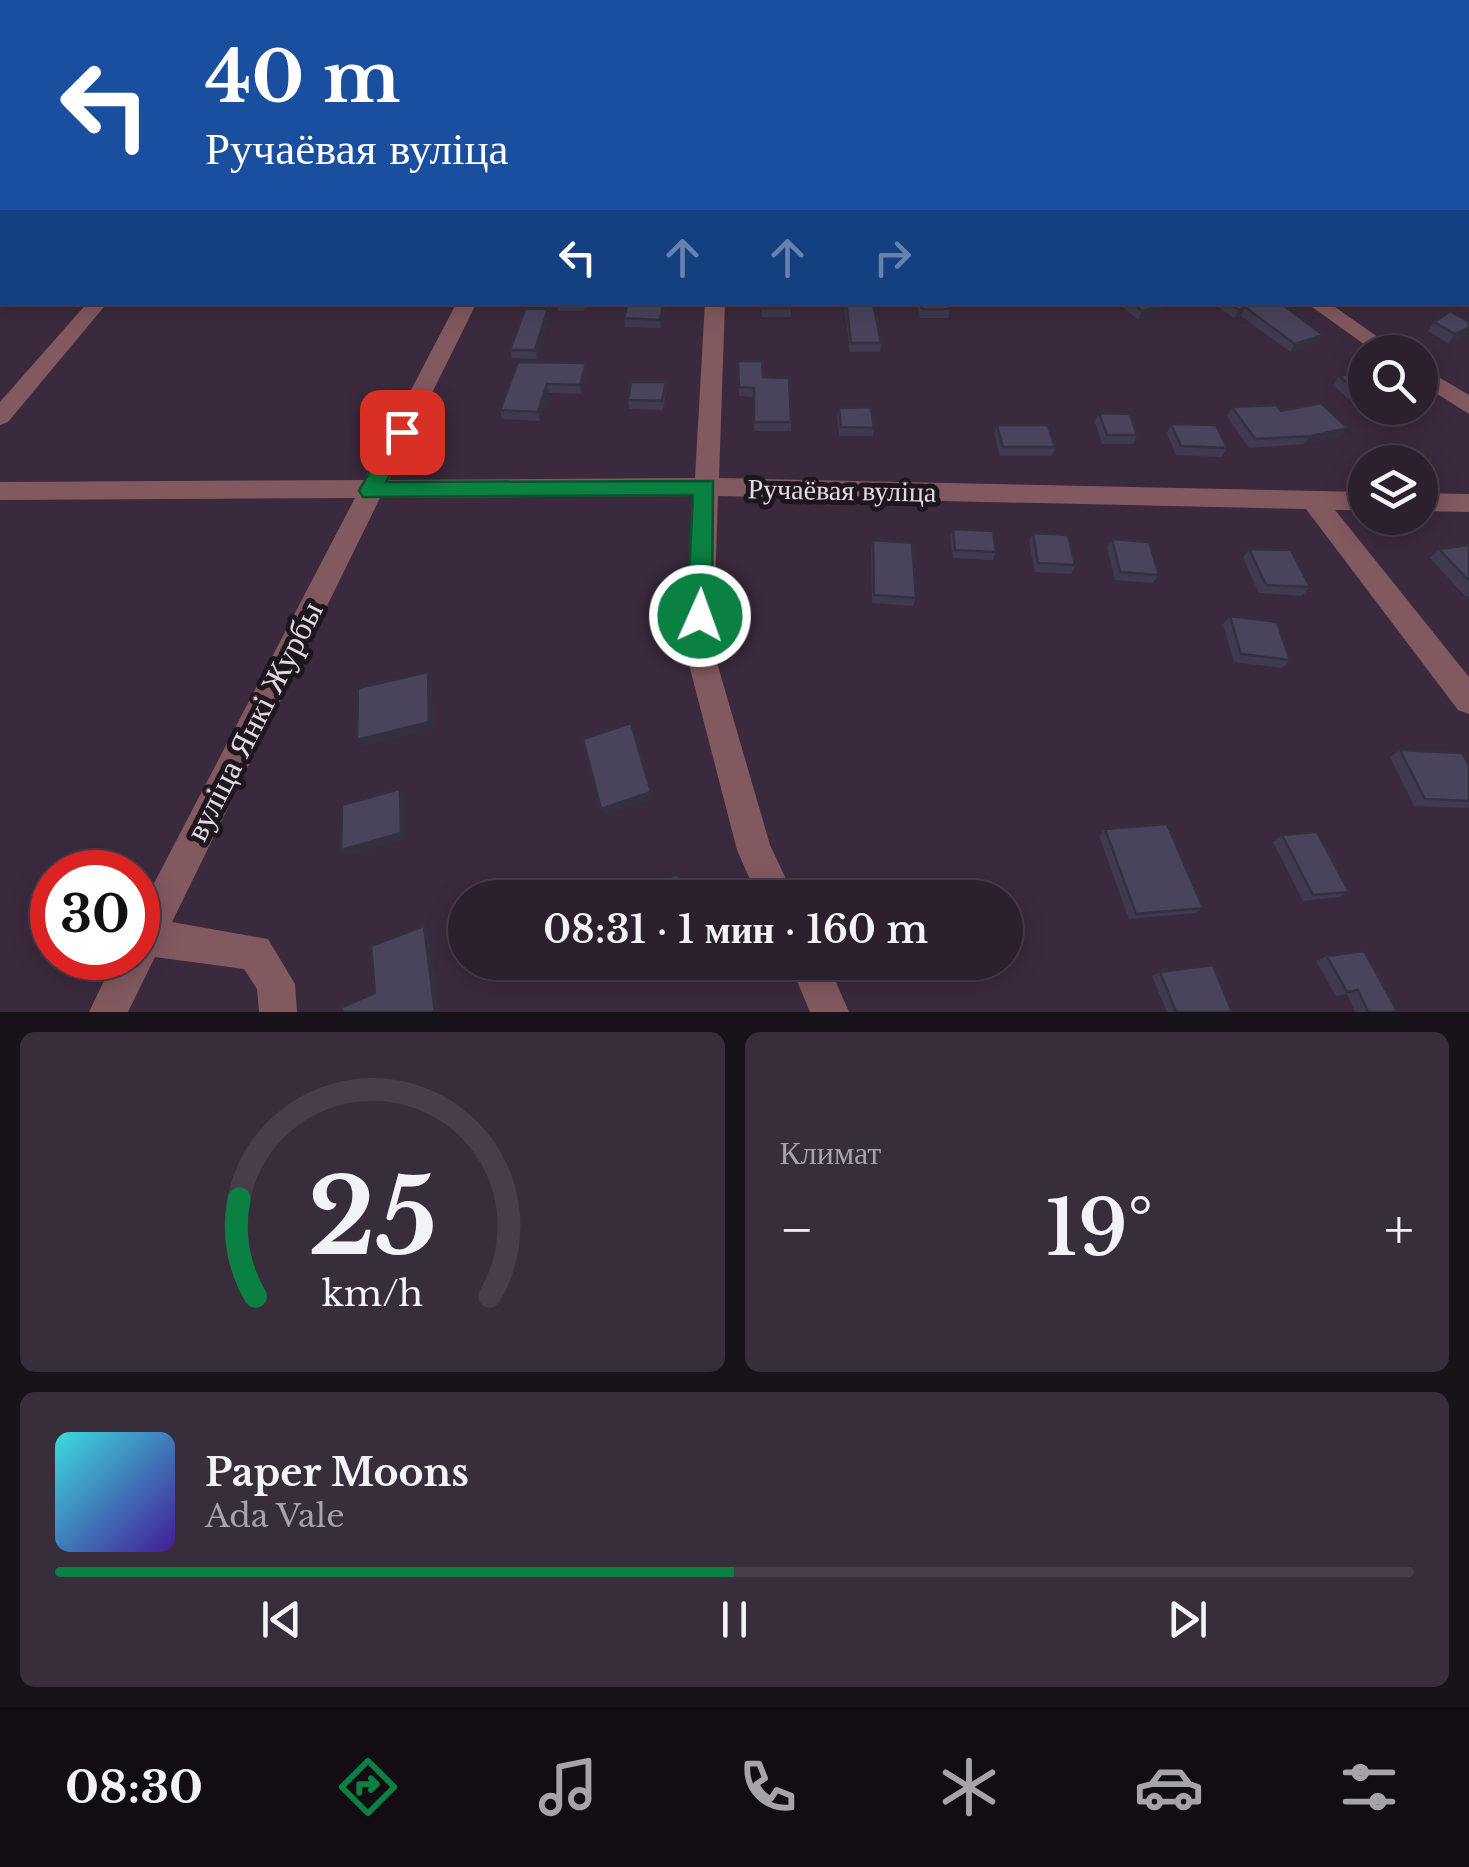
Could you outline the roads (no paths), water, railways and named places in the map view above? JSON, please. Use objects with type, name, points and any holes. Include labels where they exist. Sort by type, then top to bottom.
[{"type":"street","points":[[0,418],[96,305]]},
{"type":"street","name":"вуліца Янкі Журбы","points":[[160,907],[465,305]]},
{"type":"street","points":[[715,305],[698,649],[754,850],[768,880]]},
{"type":"street","points":[[1318,305],[1364,335]]},
{"type":"street","points":[[1438,385],[1469,406]]},
{"type":"street","name":"Ручаёвая вуліца","points":[[0,491],[705,487],[1348,501]]},
{"type":"street","points":[[1314,500],[1469,700]]},
{"type":"street","points":[[1438,502],[1469,503]]},
{"type":"street","points":[[160,950],[255,952],[276,984],[278,1012]]},
{"type":"street","name":"вуліца Янкі Журбы","points":[[108,1012],[124,980]]},
{"type":"street","points":[[815,980],[830,1012]]}]
